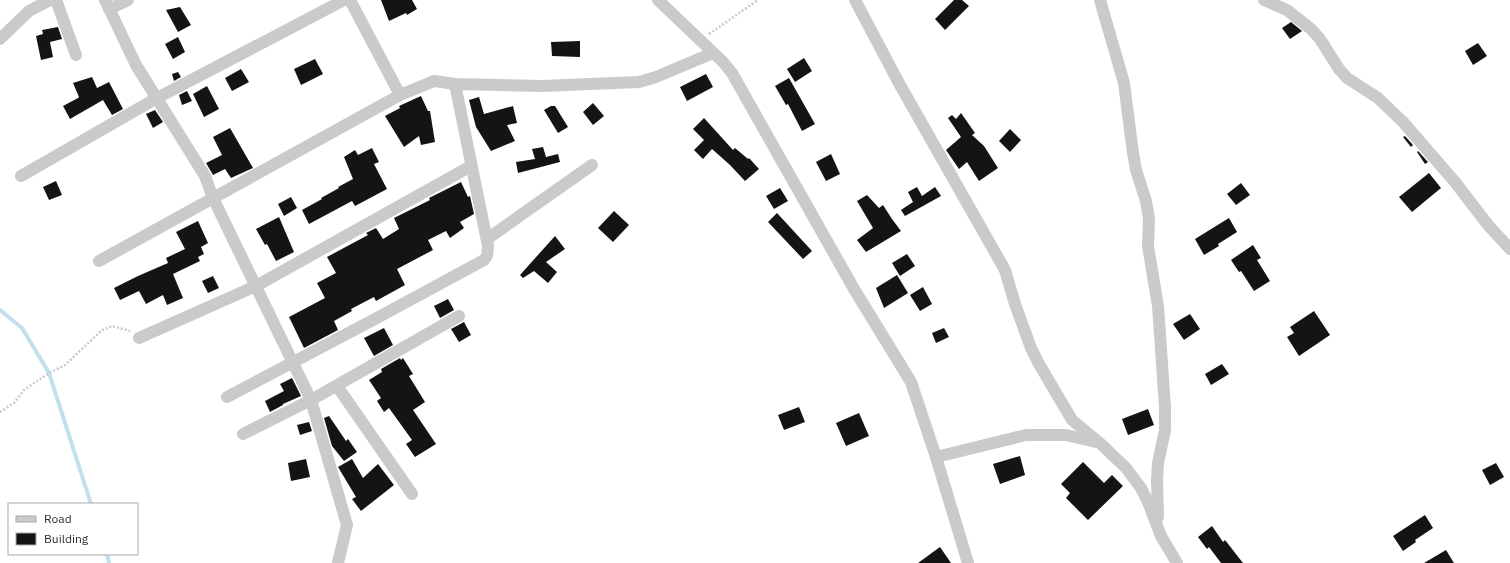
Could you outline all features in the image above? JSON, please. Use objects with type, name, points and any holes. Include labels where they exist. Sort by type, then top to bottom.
[{"type":"street","points":[[0,39],[29,11],[50,0]]},
{"type":"street","points":[[56,0],[76,55]]},
{"type":"street","points":[[128,0],[107,5],[136,64],[205,176],[213,198],[311,400],[347,525],[338,563]]},
{"type":"street","points":[[21,176],[157,98],[344,0]]},
{"type":"street","points":[[350,0],[400,95]]},
{"type":"street","points":[[658,0],[701,40],[732,73],[854,289],[911,382],[936,457],[968,563]]},
{"type":"street","points":[[855,0],[900,85],[1005,270],[1015,304],[1031,348],[1039,364],[1072,420],[1101,444],[1126,468],[1141,488],[1161,536],[1177,563]]},
{"type":"street","points":[[1100,0],[1124,83],[1136,170],[1146,201],[1149,219],[1148,246],[1158,306],[1165,407],[1165,430],[1158,463],[1157,480],[1157,501],[1161,536]]},
{"type":"street","points":[[1264,0],[1287,10],[1311,29],[1320,39],[1339,69],[1347,78],[1378,98],[1403,122],[1455,182],[1488,225],[1510,249]]},
{"type":"street","points":[[99,261],[400,95],[434,81],[455,84],[542,86],[639,82],[656,77],[713,53]]},
{"type":"street","points":[[227,397],[484,260],[488,252],[487,239],[455,84]]},
{"type":"street","points":[[487,239],[592,165]]},
{"type":"street","points":[[139,338],[256,286],[471,166]]},
{"type":"street","points":[[243,434],[337,386],[459,316]]},
{"type":"street","points":[[337,386],[412,494]]},
{"type":"street","points":[[936,457],[1026,435],[1066,435],[1101,444]]},
{"type":"path","points":[[701,40],[758,0]]},
{"type":"path","points":[[0,412],[14,403],[24,390],[49,373],[65,365],[102,330],[112,326],[129,330],[139,338]]},
{"type":"building","points":[[381,0],[412,0],[417,9],[407,15],[406,13],[389,21]]},
{"type":"building","points":[[954,0],[962,0],[969,6],[945,30],[935,19]]},
{"type":"building","points":[[180,7],[191,25],[178,32],[166,10]]},
{"type":"building","points":[[1291,22],[1302,31],[1290,39],[1282,28]]},
{"type":"building","points":[[58,27],[62,39],[50,42],[53,57],[41,60],[36,36],[43,34],[42,30]]},
{"type":"building","points":[[178,37],[185,52],[173,59],[165,44]]},
{"type":"building","points":[[580,41],[580,57],[552,56],[551,42]]},
{"type":"building","points":[[1478,43],[1487,56],[1473,65],[1465,51]]},
{"type":"building","points":[[804,58],[812,71],[795,82],[787,69]]},
{"type":"building","points":[[315,59],[323,74],[301,85],[294,69]]},
{"type":"building","points":[[241,69],[249,82],[232,91],[225,78]]},
{"type":"building","points":[[178,72],[181,77],[174,81],[172,74]]},
{"type":"building","points":[[706,74],[713,87],[687,101],[680,87]]},
{"type":"building","points":[[92,77],[97,88],[109,82],[123,109],[112,115],[103,100],[70,119],[63,106],[79,97],[73,83]]},
{"type":"building","points":[[789,78],[815,124],[802,131],[788,104],[786,105],[775,86]]},
{"type":"building","points":[[207,86],[219,109],[204,117],[193,94]]},
{"type":"building","points":[[187,91],[192,101],[182,105],[179,95]]},
{"type":"building","points":[[421,96],[428,111],[430,111],[435,142],[421,145],[419,136],[404,147],[385,116],[400,108],[399,106]]},
{"type":"building","points":[[479,97],[484,114],[513,106],[517,123],[507,125],[515,141],[491,151],[476,127],[469,100]]},
{"type":"building","points":[[593,103],[604,116],[593,125],[583,112]]},
{"type":"building","points":[[551,106],[555,106],[568,127],[558,133],[544,110]]},
{"type":"building","points":[[155,110],[163,122],[153,128],[146,114]]},
{"type":"building","points":[[961,113],[975,133],[972,135],[984,146],[998,168],[979,181],[967,162],[959,169],[946,150],[961,137],[948,118],[952,115],[956,119]]},
{"type":"building","points":[[704,118],[733,150],[735,148],[748,159],[749,158],[759,169],[745,181],[712,149],[703,159],[694,150],[704,140],[693,129]]},
{"type":"building","points":[[230,128],[253,168],[231,178],[225,169],[213,175],[206,163],[222,155],[213,137]]},
{"type":"building","points":[[1010,129],[1021,140],[1010,152],[999,141]]},
{"type":"building","points":[[1405,136],[1413,145],[1411,147],[1403,137]]},
{"type":"building","points":[[543,147],[546,157],[558,154],[560,162],[518,173],[516,162],[535,159],[532,149]]},
{"type":"building","points":[[372,148],[379,162],[374,164],[387,189],[355,206],[352,201],[309,224],[302,210],[353,179],[344,157],[355,150],[358,155]]},
{"type":"building","points":[[1418,151],[1428,162],[1425,164],[1417,152]]},
{"type":"building","points":[[831,154],[840,174],[826,181],[816,162]]},
{"type":"building","points":[[1429,173],[1441,188],[1412,212],[1399,197]]},
{"type":"building","points":[[56,181],[62,195],[49,200],[43,187]]},
{"type":"building","points":[[461,182],[468,197],[470,196],[474,214],[460,222],[464,228],[450,238],[446,231],[428,240],[433,250],[397,269],[405,285],[376,301],[374,297],[351,309],[352,311],[334,321],[338,330],[304,348],[289,317],[325,298],[317,283],[336,273],[327,257],[368,235],[366,233],[376,228],[383,239],[399,229],[394,218]]},
{"type":"building","points":[[1241,183],[1250,195],[1236,205],[1227,194]]},
{"type":"building","points":[[917,187],[922,196],[935,187],[941,196],[905,216],[901,210],[913,202],[908,192]]},
{"type":"building","points":[[780,188],[788,201],[774,209],[766,196]]},
{"type":"building","points":[[867,195],[879,208],[883,205],[901,231],[866,252],[857,240],[873,228],[857,201]]},
{"type":"building","points":[[291,197],[297,208],[284,216],[278,204]]},
{"type":"building","points":[[614,211],[629,225],[613,242],[598,228]]},
{"type":"building","points":[[777,213],[812,251],[803,259],[768,222]]},
{"type":"building","points":[[279,217],[294,252],[276,261],[267,244],[265,245],[256,229]]},
{"type":"building","points":[[1229,218],[1237,232],[1204,255],[1195,239]]},
{"type":"building","points":[[198,221],[208,243],[201,247],[204,254],[198,257],[200,261],[173,274],[183,298],[167,305],[163,295],[146,304],[139,291],[120,300],[114,288],[168,263],[166,258],[185,249],[176,232]]},
{"type":"building","points":[[555,236],[565,249],[546,262],[557,272],[548,283],[534,271],[523,278],[520,275]]},
{"type":"building","points":[[1253,245],[1261,258],[1257,260],[1270,281],[1254,291],[1241,271],[1239,272],[1231,260]]},
{"type":"building","points":[[907,254],[915,266],[900,276],[892,263]]},
{"type":"building","points":[[897,275],[908,293],[884,308],[876,288]]},
{"type":"building","points":[[213,276],[219,288],[208,293],[202,281]]},
{"type":"building","points":[[923,287],[932,304],[920,311],[910,295]]},
{"type":"building","points":[[448,299],[454,310],[440,318],[434,306]]},
{"type":"building","points":[[1314,311],[1330,335],[1299,356],[1287,337],[1294,333],[1290,327]]},
{"type":"building","points":[[1190,314],[1200,329],[1184,340],[1173,324]]},
{"type":"building","points":[[464,322],[471,335],[459,342],[451,329]]},
{"type":"building","points":[[384,328],[393,345],[374,356],[364,338]]},
{"type":"building","points":[[944,328],[949,337],[936,343],[932,333]]},
{"type":"building","points":[[400,358],[401,360],[403,358],[413,374],[409,376],[425,402],[413,410],[436,444],[415,457],[406,444],[412,440],[389,408],[384,412],[377,401],[381,398],[369,380],[382,372],[381,369]]},
{"type":"building","points":[[1222,364],[1229,374],[1211,385],[1205,374]]},
{"type":"building","points":[[292,378],[301,396],[270,412],[265,401],[284,391],[280,384]]},
{"type":"building","points":[[799,407],[805,422],[784,430],[778,415]]},
{"type":"building","points":[[1148,409],[1154,425],[1128,435],[1122,419]]},
{"type":"building","points":[[859,413],[869,436],[846,446],[836,423]]},
{"type":"building","points":[[329,416],[346,441],[348,439],[357,452],[344,461],[332,446],[324,418]]},
{"type":"building","points":[[309,422],[312,431],[300,435],[297,425]]},
{"type":"building","points":[[1020,456],[1025,475],[1000,484],[993,464]]},
{"type":"building","points":[[306,459],[310,477],[291,481],[288,463]]},
{"type":"building","points":[[352,459],[363,478],[378,464],[394,485],[361,511],[352,499],[356,497],[338,467]]},
{"type":"building","points":[[1083,462],[1104,483],[1112,475],[1123,486],[1088,520],[1066,498],[1070,493],[1061,484]]},
{"type":"building","points":[[1496,463],[1504,477],[1490,485],[1482,470]]},
{"type":"building","points":[[1425,515],[1433,528],[1415,540],[1416,542],[1403,551],[1393,536]]},
{"type":"building","points":[[1212,526],[1223,542],[1225,540],[1243,563],[1221,563],[1209,547],[1207,549],[1198,537]]},
{"type":"building","points":[[940,547],[951,563],[918,563]]},
{"type":"building","points":[[1446,550],[1454,563],[1424,563]]},
{"type":"waterway","points":[[0,310],[22,328],[49,373],[91,503]]},
{"type":"waterway","points":[[107,555],[109,563]]}]
